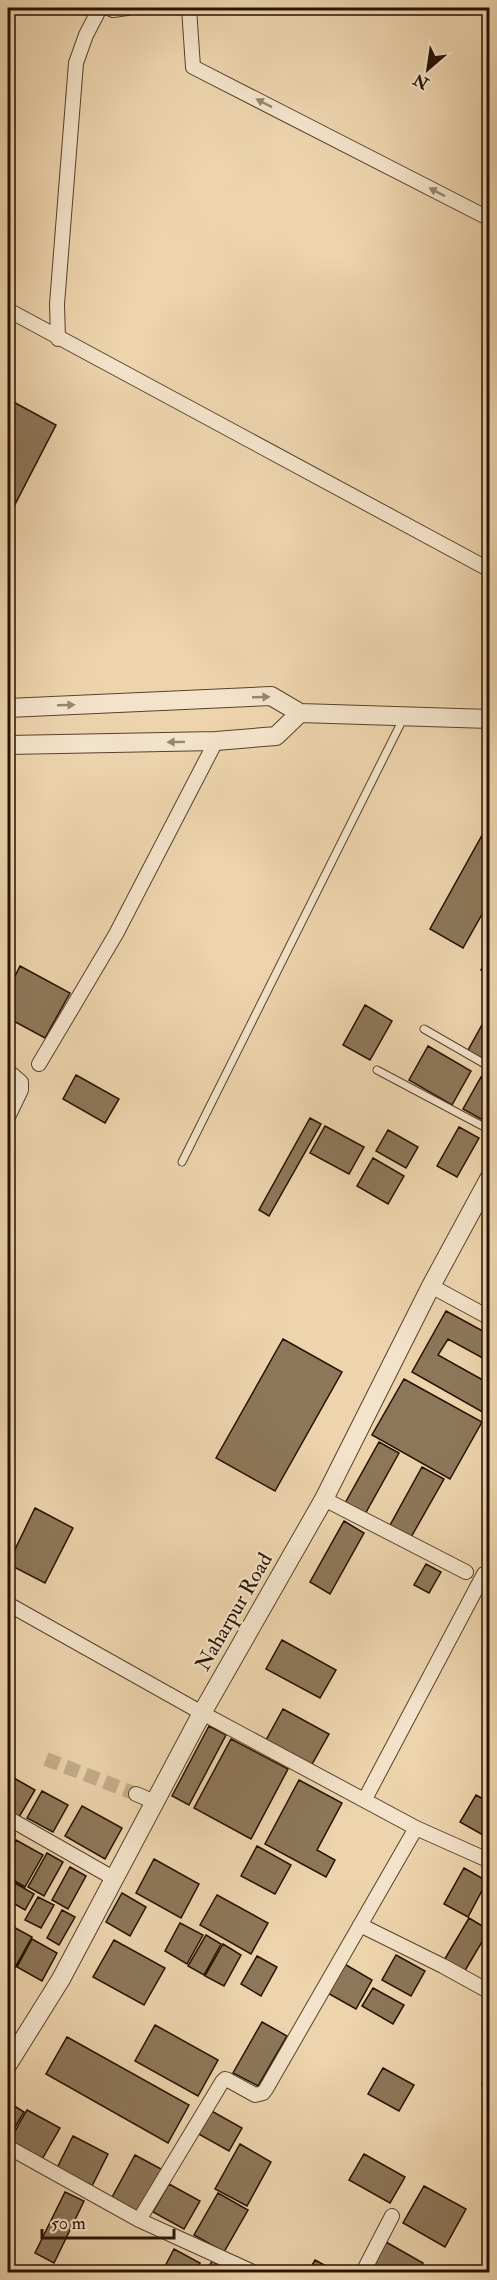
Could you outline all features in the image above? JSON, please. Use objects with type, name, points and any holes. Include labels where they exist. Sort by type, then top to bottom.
[{"type":"street","points":[[58,339],[57,304],[76,63],[86,35],[100,8]]},
{"type":"street","points":[[109,8],[113,10],[127,8]]},
{"type":"street","points":[[189,8],[193,67],[489,219]]},
{"type":"street","points":[[8,310],[489,570]]},
{"type":"street","points":[[8,708],[271,696],[300,713],[489,719]]},
{"type":"street","points":[[8,745],[216,741],[276,736],[300,713]]},
{"type":"street","points":[[39,1064],[116,934],[216,741]]},
{"type":"street","points":[[8,1071],[21,1082],[21,1090],[8,1117]]},
{"type":"street","name":"Naharpur Road","points":[[8,2064],[61,1978],[202,1713],[324,1499],[431,1286],[489,1177]]},
{"type":"street","points":[[431,1286],[489,1318]]},
{"type":"street","points":[[324,1499],[466,1572]]},
{"type":"street","points":[[365,1799],[484,1574]]},
{"type":"street","points":[[8,1604],[202,1713],[416,1828],[489,1862]]},
{"type":"street","points":[[136,1794],[156,1802]]},
{"type":"street","points":[[8,1818],[115,1879]]},
{"type":"street","points":[[139,2220],[222,2082],[225,2079],[228,2080],[255,2095],[266,2089],[416,1828]]},
{"type":"street","points":[[360,1925],[443,1966],[489,1992]]},
{"type":"street","points":[[8,2147],[139,2220],[253,2272]]},
{"type":"street","points":[[363,2272],[392,2216]]},
{"type":"lane","points":[[182,1162],[405,716]]},
{"type":"lane","points":[[424,1029],[489,1066]]},
{"type":"lane","points":[[377,1070],[489,1130]]},
{"type":"building","points":[[8,399],[56,425],[8,518]]},
{"type":"building","points":[[490,821],[490,900],[463,948],[430,929]]},
{"type":"building","points":[[490,954],[490,975],[481,970]]},
{"type":"building","points":[[20,966],[70,993],[45,1038],[8,1018],[8,990]]},
{"type":"building","points":[[365,1005],[392,1021],[370,1060],[343,1045]]},
{"type":"building","points":[[483,1023],[490,1027],[490,1064],[467,1052]]},
{"type":"building","points":[[428,1046],[471,1071],[452,1105],[409,1080]]},
{"type":"building","points":[[76,1075],[119,1099],[105,1123],[63,1099]]},
{"type":"building","points":[[481,1077],[490,1082],[490,1124],[463,1109]]},
{"type":"building","points":[[8,1084],[18,1091],[8,1110]]},
{"type":"building","points":[[310,1118],[321,1124],[269,1216],[259,1210]]},
{"type":"building","points":[[325,1126],[364,1147],[349,1174],[310,1153]]},
{"type":"building","points":[[459,1127],[479,1138],[457,1177],[437,1166]]},
{"type":"building","points":[[388,1130],[418,1147],[406,1168],[376,1151]]},
{"type":"building","points":[[373,1158],[404,1176],[388,1204],[357,1186]]},
{"type":"building","points":[[446,1311],[490,1335],[490,1362],[448,1339],[438,1355],[490,1384],[490,1408],[486,1414],[412,1372]]},
{"type":"building","points":[[283,1339],[342,1372],[275,1491],[216,1458]]},
{"type":"building","points":[[404,1379],[482,1422],[450,1479],[372,1435]]},
{"type":"building","points":[[379,1442],[399,1453],[364,1516],[344,1505]]},
{"type":"building","points":[[422,1467],[444,1479],[410,1539],[389,1527]]},
{"type":"building","points":[[35,1508],[73,1528],[45,1583],[8,1564]]},
{"type":"building","points":[[344,1521],[364,1533],[330,1594],[310,1582]]},
{"type":"building","points":[[426,1564],[441,1572],[429,1593],[414,1585]]},
{"type":"building","points":[[282,1640],[336,1670],[320,1698],[266,1669]]},
{"type":"building","points":[[283,1709],[329,1734],[311,1766],[265,1742]]},
{"type":"building","points":[[209,1726],[226,1735],[189,1805],[172,1796]]},
{"type":"building","points":[[231,1739],[288,1769],[251,1839],[194,1808]]},
{"type":"building","points":[[14,1778],[35,1790],[19,1817],[8,1811],[8,1790]]},
{"type":"building","points":[[299,1780],[342,1803],[317,1850],[335,1860],[326,1877],[265,1844]]},
{"type":"building","points":[[42,1791],[68,1805],[53,1832],[27,1818]]},
{"type":"building","points":[[476,1795],[490,1803],[490,1839],[460,1822]]},
{"type":"building","points":[[82,1806],[122,1828],[105,1859],[65,1836]]},
{"type":"building","points":[[8,1830],[15,1835],[8,1849]]},
{"type":"building","points":[[16,1840],[43,1855],[25,1887],[8,1877],[8,1856]]},
{"type":"building","points":[[257,1846],[291,1865],[275,1894],[241,1876]]},
{"type":"building","points":[[47,1853],[63,1862],[44,1896],[28,1887]]},
{"type":"building","points":[[154,1859],[199,1884],[181,1918],[136,1893]]},
{"type":"building","points":[[70,1867],[86,1876],[68,1909],[52,1900]]},
{"type":"building","points":[[464,1868],[487,1881],[468,1917],[444,1904]]},
{"type":"building","points":[[8,1879],[34,1894],[25,1910],[8,1900]]},
{"type":"building","points":[[122,1893],[146,1907],[130,1936],[106,1922]]},
{"type":"building","points":[[217,1895],[268,1923],[251,1954],[200,1925]]},
{"type":"building","points":[[38,1897],[54,1905],[41,1928],[25,1920]]},
{"type":"building","points":[[62,1910],[75,1917],[59,1945],[47,1938]]},
{"type":"building","points":[[469,1918],[489,1930],[463,1974],[443,1962]]},
{"type":"building","points":[[180,1923],[203,1935],[187,1964],[165,1951]]},
{"type":"building","points":[[8,1924],[32,1937],[13,1971],[8,1968]]},
{"type":"building","points":[[206,1935],[221,1944],[204,1975],[188,1966]]},
{"type":"building","points":[[32,1939],[57,1953],[42,1981],[17,1967]]},
{"type":"building","points":[[114,1940],[165,1968],[144,2005],[93,1977]]},
{"type":"building","points":[[223,1944],[241,1955],[224,1986],[205,1976]]},
{"type":"building","points":[[396,1955],[425,1971],[411,1996],[382,1980]]},
{"type":"building","points":[[257,1956],[277,1967],[261,1996],[241,1984]]},
{"type":"building","points":[[341,1962],[372,1980],[356,2009],[324,1991]]},
{"type":"building","points":[[373,1988],[404,2005],[393,2024],[362,2006]]},
{"type":"building","points":[[262,2022],[287,2036],[258,2086],[233,2073]]},
{"type":"building","points":[[155,2025],[218,2060],[198,2096],[135,2061]]},
{"type":"building","points":[[67,2037],[189,2105],[168,2143],[46,2074]]},
{"type":"building","points":[[383,2068],[414,2085],[399,2111],[368,2094]]},
{"type":"building","points":[[490,2070],[490,2088],[482,2084]]},
{"type":"building","points":[[8,2102],[24,2112],[8,2139]]},
{"type":"building","points":[[208,2109],[242,2128],[229,2151],[195,2132]]},
{"type":"building","points":[[27,2110],[60,2128],[41,2161],[9,2142]]},
{"type":"building","points":[[73,2136],[108,2154],[91,2188],[56,2170]]},
{"type":"building","points":[[240,2144],[271,2162],[247,2206],[215,2189]]},
{"type":"building","points":[[364,2154],[405,2177],[390,2203],[349,2180]]},
{"type":"building","points":[[135,2155],[163,2170],[139,2216],[110,2201]]},
{"type":"building","points":[[169,2184],[200,2201],[184,2229],[153,2212]]},
{"type":"building","points":[[424,2186],[466,2209],[445,2247],[403,2223]]},
{"type":"building","points":[[65,2192],[84,2201],[54,2263],[35,2253]]},
{"type":"building","points":[[218,2193],[248,2210],[224,2252],[194,2235]]},
{"type":"building","points":[[386,2242],[423,2263],[418,2272],[384,2272],[372,2266]]},
{"type":"building","points":[[174,2249],[200,2263],[195,2272],[162,2272]]},
{"type":"building","points":[[315,2260],[337,2272],[308,2272]]},
{"type":"building","points":[[212,2261],[234,2272],[206,2272]]},
{"type":"tunnel","points":[[46,1759],[136,1794]]}]
